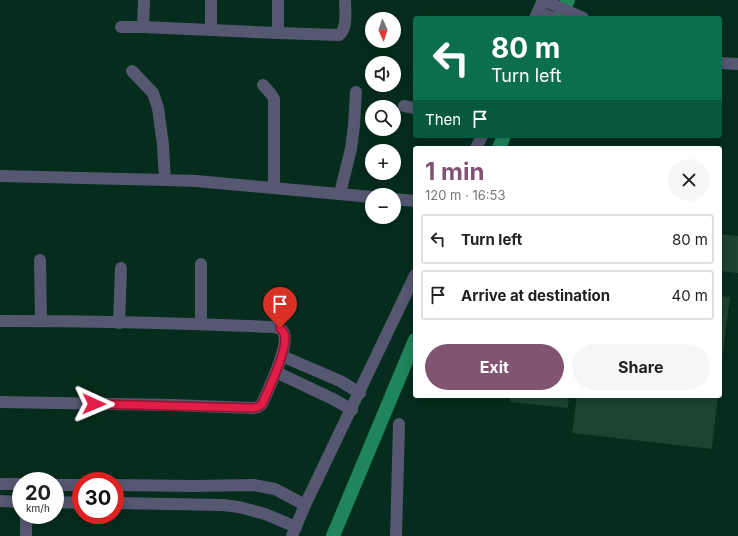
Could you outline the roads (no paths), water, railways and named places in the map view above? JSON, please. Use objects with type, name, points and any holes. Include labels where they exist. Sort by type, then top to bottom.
[{"type":"street","points":[[143,27],[144,0]]},
{"type":"street","points":[[211,0],[211,30]]},
{"type":"street","points":[[278,0],[278,33]]},
{"type":"street","points":[[121,27],[339,35],[343,32],[345,25],[345,0]]},
{"type":"street","points":[[543,8],[575,16]]},
{"type":"street","points":[[722,63],[738,64]]},
{"type":"street","points":[[132,71],[153,92],[158,108],[163,145],[165,180]]},
{"type":"street","points":[[263,85],[274,99],[274,188]]},
{"type":"street","points":[[340,193],[351,149],[356,92]]},
{"type":"street","points":[[0,176],[165,180],[365,196]]},
{"type":"street","points":[[401,200],[413,201]]},
{"type":"street","points":[[40,260],[41,321]]},
{"type":"street","points":[[201,264],[201,324]]},
{"type":"street","points":[[119,322],[121,268]]},
{"type":"street","points":[[124,503],[223,505],[239,507],[265,514],[294,532],[413,279]]},
{"type":"street","points":[[0,321],[201,324],[280,328],[284,333],[285,338],[282,356],[276,372],[262,404],[258,407],[0,402]]},
{"type":"street","points":[[282,356],[340,382],[360,393]]},
{"type":"street","points":[[276,372],[335,400],[352,410]]},
{"type":"street","points":[[396,536],[400,424]]},
{"type":"street","points":[[0,484],[12,484]]},
{"type":"street","points":[[124,485],[253,485],[275,489],[305,506]]},
{"type":"street","points":[[223,485],[223,505]]},
{"type":"street","points":[[0,501],[12,502]]},
{"type":"street","points":[[26,524],[26,536]]},
{"type":"waterway","points":[[560,16],[568,0]]},
{"type":"waterway","points":[[500,146],[503,138]]},
{"type":"waterway","points":[[333,536],[413,345]]}]
